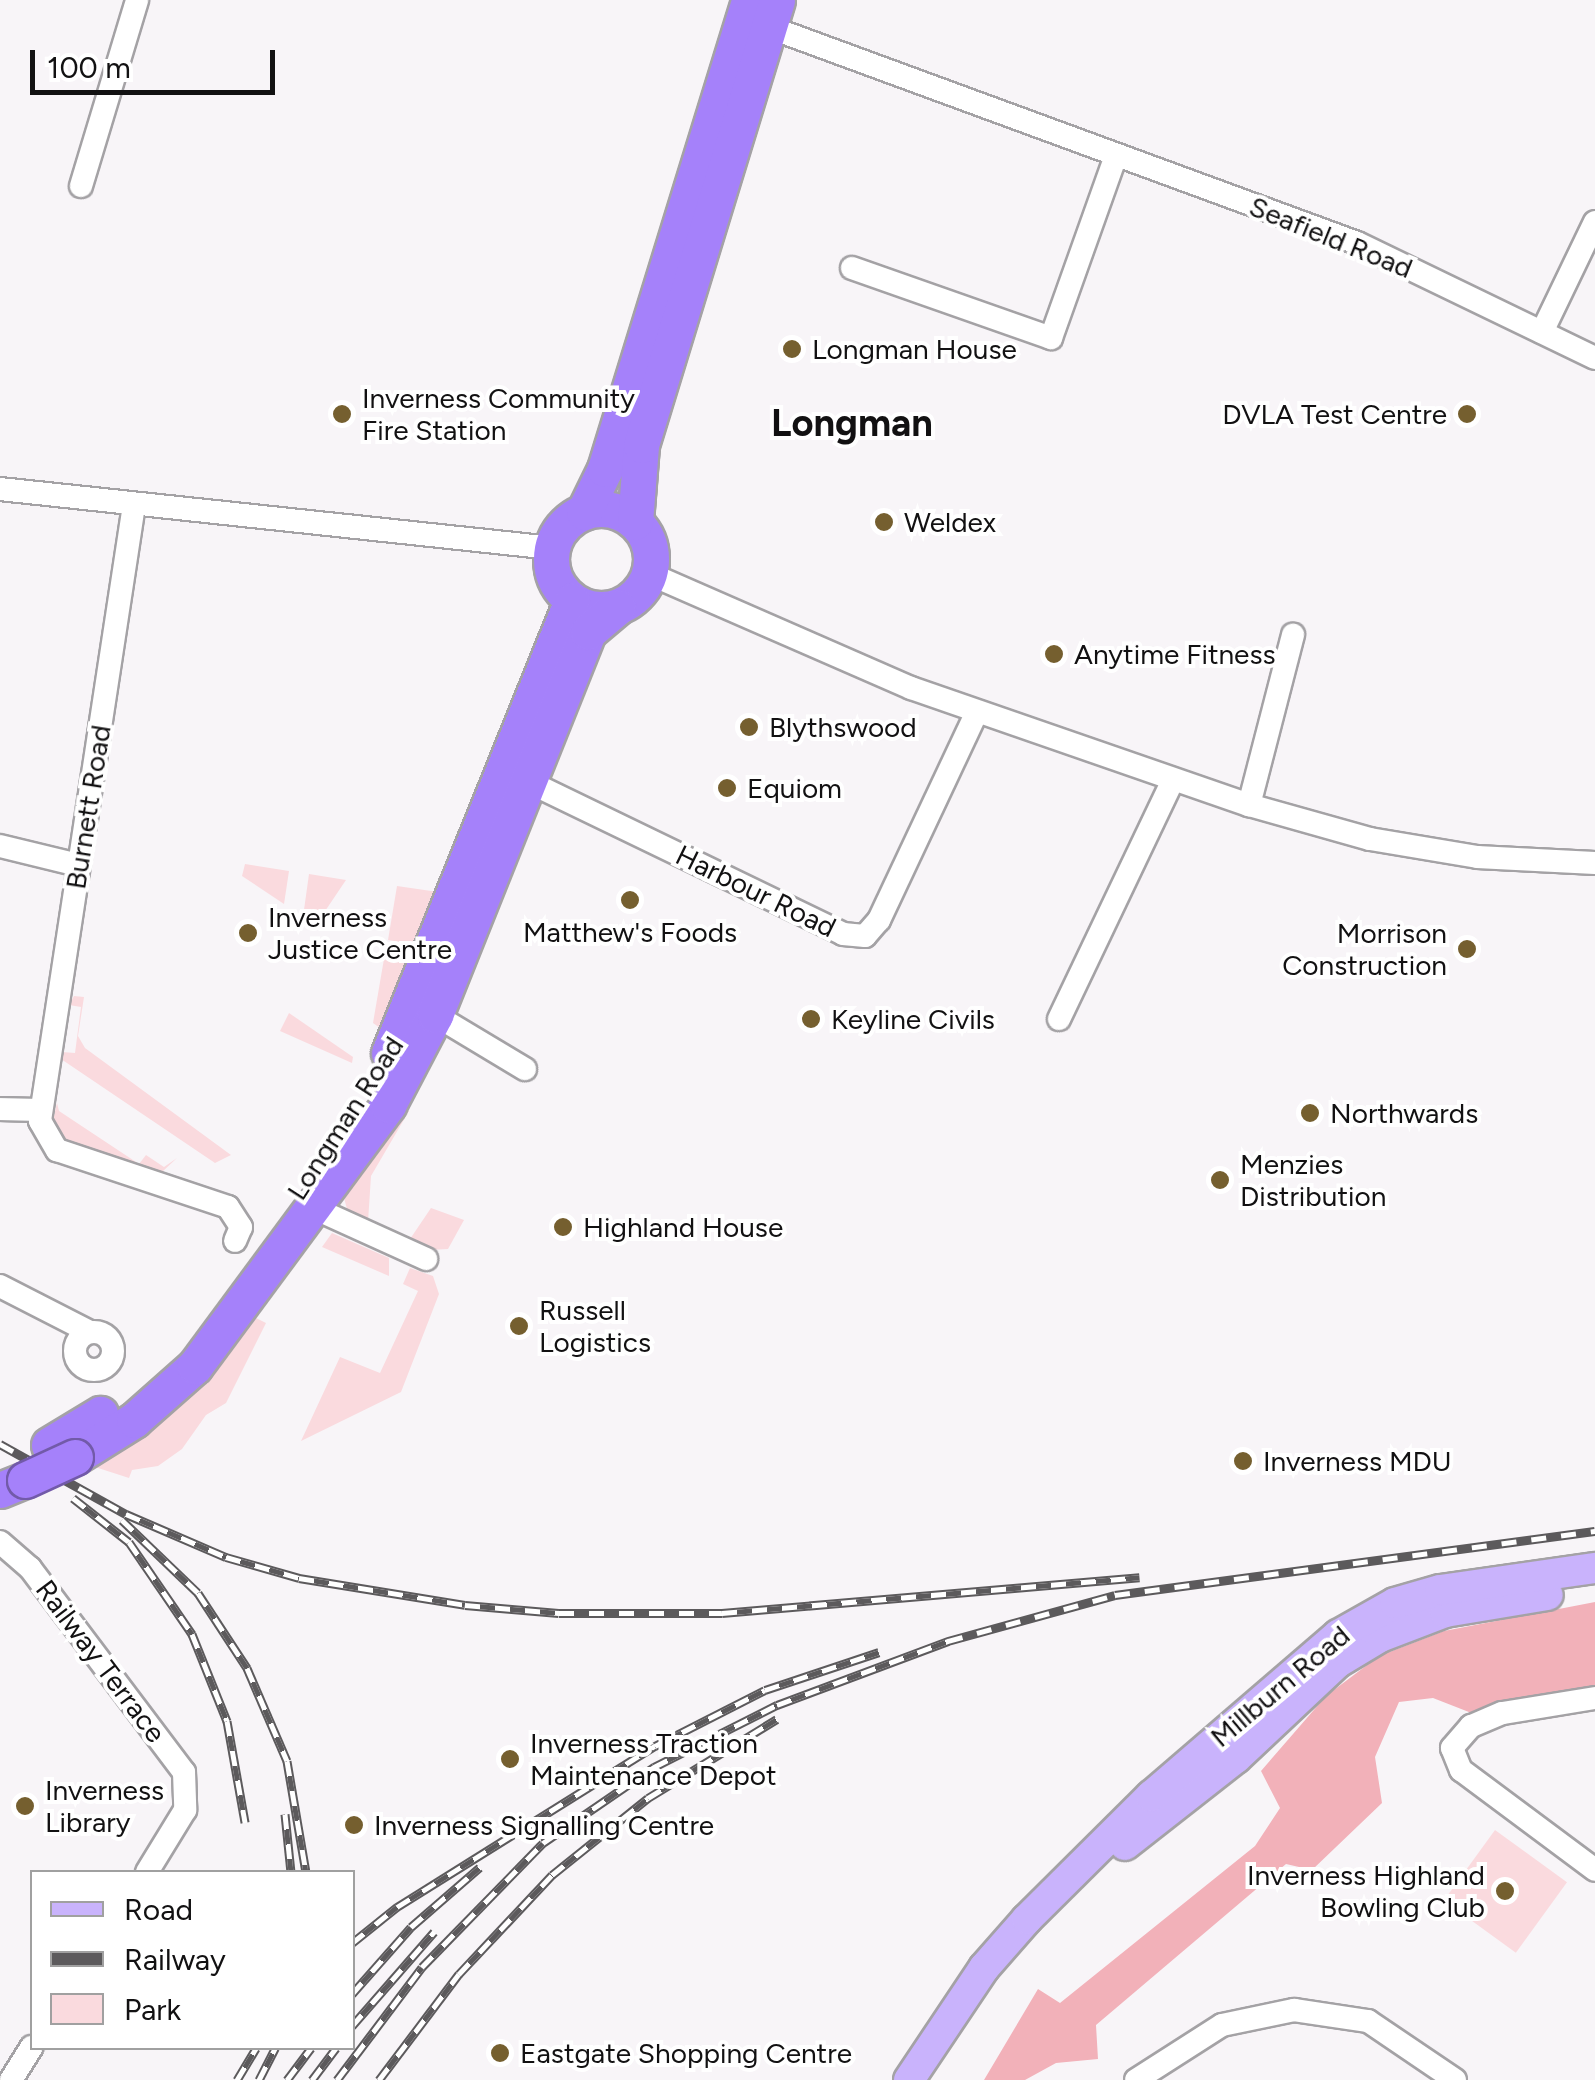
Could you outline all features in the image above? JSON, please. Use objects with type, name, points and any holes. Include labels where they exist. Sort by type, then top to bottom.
[{"type":"highway","points":[[584,512],[609,456],[765,9]]},
{"type":"highway","points":[[635,522],[635,474],[648,418],[765,9]]},
{"type":"highway","points":[[611,510],[635,522],[650,546],[650,574],[632,600],[618,607],[572,601],[554,578],[552,548],[570,520],[584,512],[611,510]]},
{"type":"highway","name":"Longman Road","points":[[62,1451],[175,1355],[365,1096],[432,960],[572,601]]},
{"type":"highway","name":"Longman Road","points":[[62,1451],[176,1386],[234,1321],[388,1105],[435,1015],[588,632],[618,607]]},
{"type":"highway","points":[[8,1479],[62,1451]]},
{"type":"main road","name":"Millburn Road","points":[[908,2080],[984,1968],[1027,1920],[1233,1722],[1364,1617],[1440,1590],[1595,1568]]},
{"type":"main road","name":"Millburn Road","points":[[1027,1920],[1236,1758],[1337,1663],[1380,1637],[1445,1612],[1595,1590]]},
{"type":"main road","name":"Millburn Road","points":[[918,2080],[936,2040]]},
{"type":"street","points":[[82,186],[137,0]]},
{"type":"street","name":"Seafield Road","points":[[765,9],[1116,155],[1358,243],[1595,358]]},
{"type":"street","points":[[852,268],[1051,338],[1116,155]]},
{"type":"street","points":[[1542,332],[1595,222]]},
{"type":"street","points":[[0,489],[552,548]]},
{"type":"street","name":"Burnett Road","points":[[40,1110],[134,505]]},
{"type":"street","points":[[650,574],[978,712],[1249,805],[1370,839],[1460,854],[1595,863]]},
{"type":"street","points":[[1249,805],[1293,635]]},
{"type":"street","name":"Harbour Road","points":[[529,782],[844,934],[865,936],[879,920],[978,712]]},
{"type":"street","points":[[1058,1019],[1173,780]]},
{"type":"street","points":[[0,846],[78,865]]},
{"type":"street","points":[[435,1015],[525,1070]]},
{"type":"street","points":[[0,1109],[40,1110],[44,1133],[57,1150],[228,1207],[241,1226],[235,1241]]},
{"type":"street","points":[[316,1209],[426,1259]]},
{"type":"street","points":[[0,1286],[82,1330]]},
{"type":"street","name":"Railway Terrace","points":[[0,1542],[20,1556],[184,1772],[189,1797],[178,1823],[148,1870]]},
{"type":"street","points":[[1595,1698],[1502,1713],[1471,1726],[1452,1748],[1460,1770],[1595,1870]]},
{"type":"street","points":[[1136,2080],[1222,2025],[1294,2010],[1368,2021],[1455,2080]]},
{"type":"street","points":[[12,2080],[31,2050]]},
{"type":"green space","points":[[245,864],[289,871],[284,904],[242,876]]},
{"type":"green space","points":[[309,874],[346,880],[315,926],[303,917]]},
{"type":"green space","points":[[397,886],[438,892],[418,945],[388,940]]},
{"type":"green space","points":[[385,953],[412,958],[380,1028],[373,1023]]},
{"type":"green space","points":[[74,996],[84,997],[78,1036],[85,1048],[231,1155],[215,1163],[61,1059],[62,1052],[75,1053],[81,1007],[69,1005]]},
{"type":"green space","points":[[289,1013],[353,1057],[352,1063],[280,1031]]},
{"type":"green space","points":[[57,1103],[59,1111],[139,1164],[146,1155],[164,1167],[177,1158],[162,1172],[64,1141],[52,1124]]},
{"type":"green space","points":[[402,1108],[409,1111],[371,1176],[368,1222],[347,1209],[344,1198]]},
{"type":"green space","points":[[431,1208],[464,1220],[448,1249],[429,1250],[408,1242]]},
{"type":"green space","points":[[332,1233],[389,1258],[389,1276],[322,1247]]},
{"type":"green space","points":[[410,1268],[433,1276],[439,1294],[401,1392],[301,1441],[340,1357],[380,1373],[418,1291],[403,1284]]},
{"type":"green space","points":[[256,1318],[266,1323],[226,1403],[206,1415],[182,1449],[158,1466],[132,1470],[129,1478],[95,1467],[181,1404]]},
{"type":"green space","name":"Inverness Highland Bowling Club","points":[[1495,1830],[1567,1882],[1516,1953],[1444,1900]]},
{"type":"shaded area","points":[[1595,1602],[1595,1688],[1474,1714],[1433,1698],[1399,1702],[1375,1757],[1382,1803],[1312,1870],[1286,1864],[1096,2025],[1098,2059],[1056,2063],[1025,2080],[984,2080],[1038,1989],[1060,2003],[1255,1846],[1280,1808],[1261,1771],[1326,1696],[1379,1656],[1444,1631]]},
{"type":"railway","points":[[0,1444],[126,1514],[226,1557],[299,1578],[465,1605],[559,1613],[722,1613],[1139,1577]]},
{"type":"railway","points":[[73,1498],[129,1542],[192,1634],[227,1721],[245,1822]]},
{"type":"railway","points":[[122,1520],[198,1593],[247,1668],[287,1761],[306,1870]]},
{"type":"railway","points":[[337,2080],[422,1967],[543,1843],[654,1767],[777,1705],[948,1641],[1115,1595],[1595,1531]]},
{"type":"railway","points":[[355,1941],[397,1907],[655,1746],[765,1690],[879,1652]]},
{"type":"railway","points":[[379,2080],[459,1974],[552,1875],[648,1798],[777,1719]]},
{"type":"railway","points":[[285,1814],[291,1870]]},
{"type":"railway","points":[[355,1991],[411,1927],[480,1867]]},
{"type":"railway","points":[[355,2023],[434,1932]]},
{"type":"railway","points":[[237,2080],[255,2050]]},
{"type":"railway","points":[[259,2080],[274,2050]]},
{"type":"railway","points":[[287,2080],[310,2050]]},
{"type":"railway","points":[[312,2080],[334,2050]]},
{"type":"place","name":"Longman House","points":[[792,349]]},
{"type":"place","name":"Inverness Community Fire Station","points":[[342,414]]},
{"type":"place","name":"DVLA Test Centre","points":[[1467,414]]},
{"type":"place","name":"Weldex","points":[[884,522]]},
{"type":"place","name":"Anytime Fitness","points":[[1054,654]]},
{"type":"place","name":"Blythswood","points":[[749,727]]},
{"type":"place","name":"Equiom","points":[[727,788]]},
{"type":"place","name":"Matthew's Foods","points":[[630,900]]},
{"type":"place","name":"Inverness Justice Centre","points":[[248,933]]},
{"type":"place","name":"Morrison Construction","points":[[1467,949]]},
{"type":"place","name":"Keyline Civils","points":[[811,1019]]},
{"type":"place","name":"Northwards","points":[[1310,1113]]},
{"type":"place","name":"Menzies Distribution","points":[[1220,1180]]},
{"type":"place","name":"Highland House","points":[[563,1227]]},
{"type":"place","name":"Russell Logistics","points":[[519,1326]]},
{"type":"place","name":"Inverness MDU","points":[[1243,1461]]},
{"type":"place","name":"Inverness Traction Maintenance Depot","points":[[510,1759]]},
{"type":"place","name":"Inverness Library","points":[[25,1806]]},
{"type":"place","name":"Inverness Signalling Centre","points":[[354,1825]]},
{"type":"place","name":"Inverness Highland Bowling Club","points":[[1505,1891]]},
{"type":"place","name":"Eastgate Shopping Centre","points":[[500,2053]]},
{"type":"district","name":"Longman","points":[[852,424]]}]
